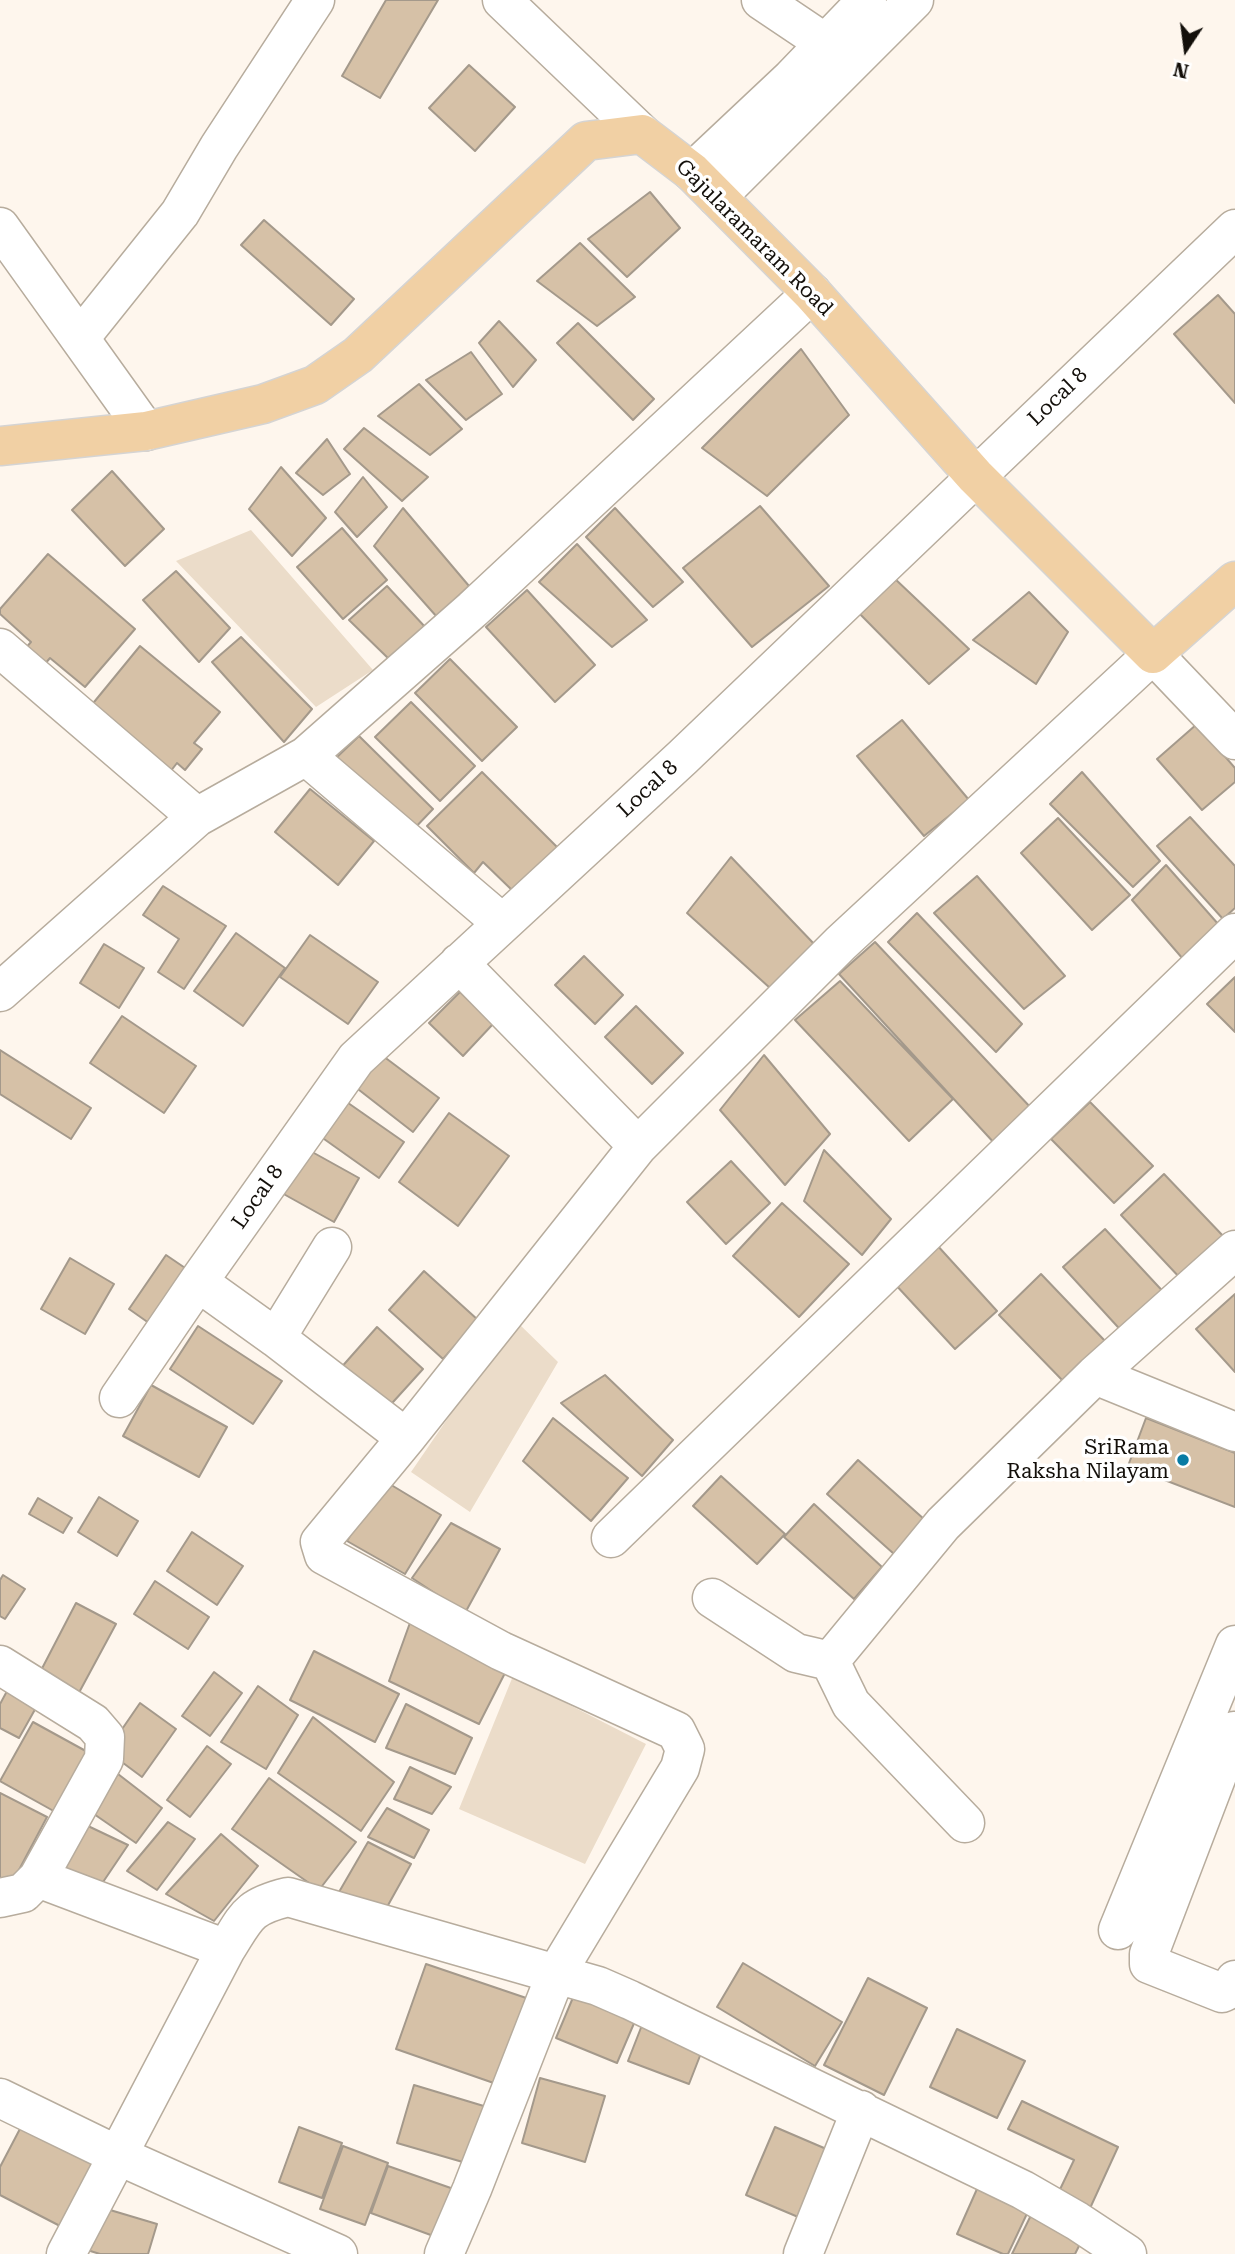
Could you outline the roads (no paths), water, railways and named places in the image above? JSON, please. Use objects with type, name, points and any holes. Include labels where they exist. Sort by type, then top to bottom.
[{"type":"main road","name":"Gajularamaram Road","points":[[642,134],[705,185],[812,293],[975,476],[1153,654]]},
{"type":"main road","points":[[0,446],[146,431],[263,404],[315,385],[358,355],[586,141],[642,134]]},
{"type":"main road","points":[[1153,654],[1235,581]]},
{"type":"street","points":[[80,338],[180,214],[219,147],[315,0]]},
{"type":"street","points":[[502,0],[642,134]]},
{"type":"street","points":[[761,0],[837,54]]},
{"type":"street","points":[[837,54],[867,0]]},
{"type":"street","points":[[705,185],[837,54],[914,0]]},
{"type":"street","points":[[0,227],[146,431]]},
{"type":"street","name":"Local 8","points":[[119,1398],[356,1059],[683,757],[1235,229]]},
{"type":"street","points":[[0,992],[197,817],[306,756],[473,608],[812,293]]},
{"type":"street","points":[[0,648],[197,817]]},
{"type":"street","points":[[444,2254],[556,1974],[680,1768],[685,1749],[676,1731],[501,1651],[324,1555],[320,1542],[638,1146],[841,943],[1153,654],[1235,740]]},
{"type":"street","points":[[306,756],[502,923]]},
{"type":"street","points":[[611,1538],[1235,933]]},
{"type":"street","points":[[459,963],[638,1146]]},
{"type":"street","points":[[276,1338],[332,1247]]},
{"type":"street","points":[[830,1661],[943,1524],[1095,1375],[1235,1250]]},
{"type":"street","points":[[198,1282],[406,1438]]},
{"type":"street","points":[[1095,1375],[1235,1432]]},
{"type":"street","points":[[712,1598],[796,1653],[830,1661]]},
{"type":"street","points":[[1235,1645],[1224,1727],[1149,1954],[1149,1965],[1222,1993],[1232,1988],[1235,1980]]},
{"type":"street","points":[[830,1661],[851,1704],[965,1823]]},
{"type":"street","points":[[0,1665],[93,1723],[105,1737],[104,1759],[38,1878],[23,1893],[0,1898]]},
{"type":"street","points":[[1118,1930],[1224,1727]]},
{"type":"street","points":[[38,1878],[226,1949]]},
{"type":"street","points":[[66,2254],[226,1949],[250,1912],[269,1901],[288,1897],[597,1986],[630,2000],[1023,2190],[1127,2254]]},
{"type":"street","points":[[0,2098],[117,2155],[338,2254]]},
{"type":"street","points":[[803,2254],[861,2110]]},
{"type":"place","name":"SriRama Raksha Nilayam","points":[[1183,1460]]}]
